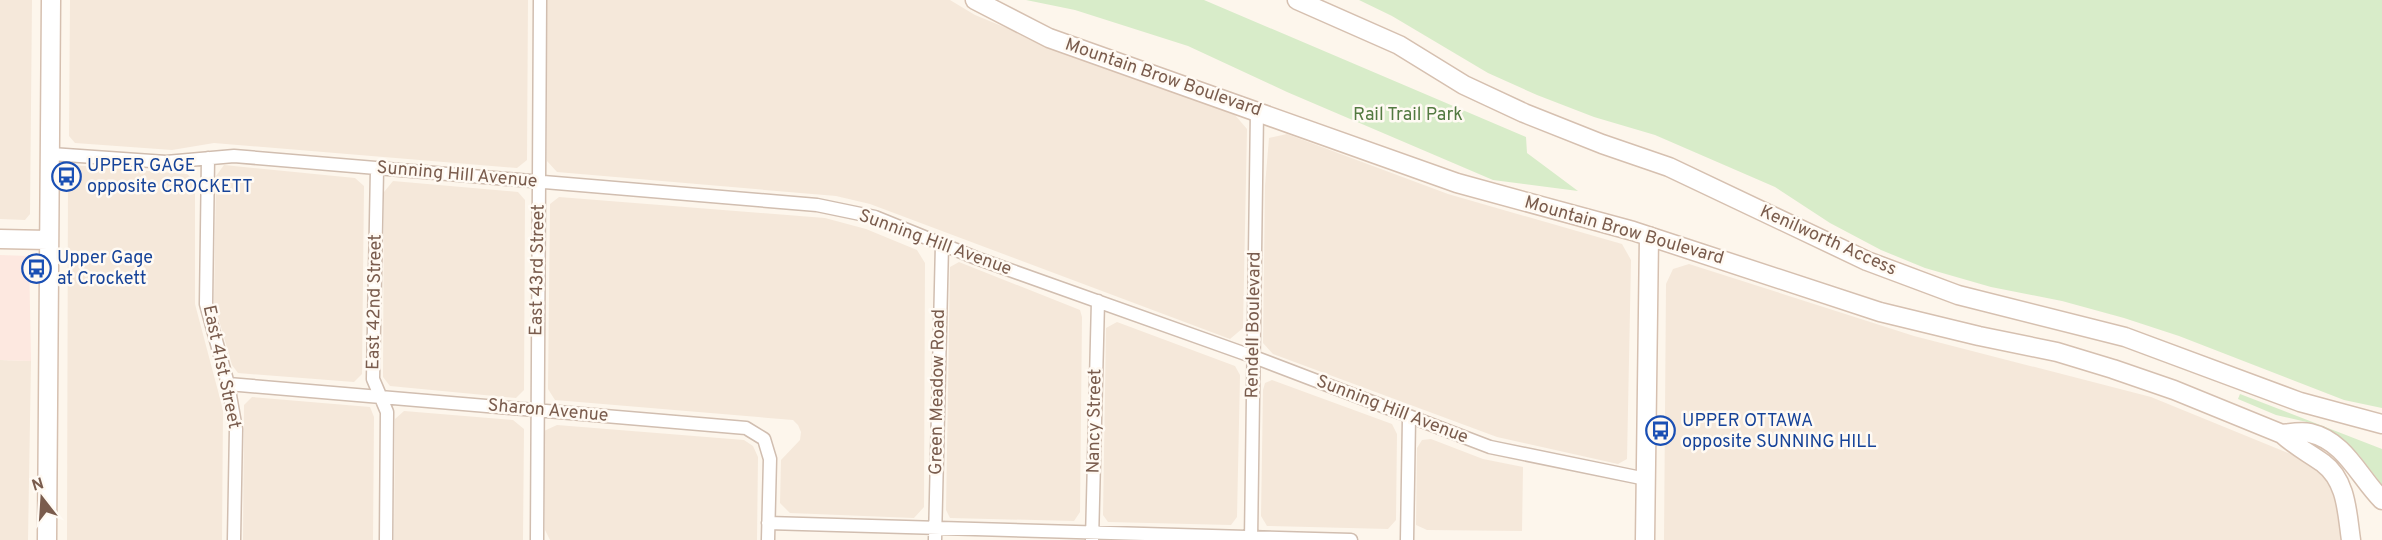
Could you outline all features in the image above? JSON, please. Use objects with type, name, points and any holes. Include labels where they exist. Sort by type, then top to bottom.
[{"type":"main road","points":[[47,540],[51,0]]},
{"type":"main road","name":"Mountain Brow Boulevard","points":[[975,0],[1049,38],[1457,183],[1649,236],[1880,312],[2056,352],[2174,390],[2282,434],[2294,446],[2324,463],[2337,477],[2344,497],[2351,540]]},
{"type":"main road","name":"Kenilworth Access","points":[[1297,0],[1399,45],[1464,85],[1524,113],[1602,144],[1669,167],[1867,261],[1958,295],[2125,337],[2300,402],[2382,424]]},
{"type":"main road","points":[[1645,540],[1649,236]]},
{"type":"main road","points":[[0,239],[48,240]]},
{"type":"main road","name":"Mountain Brow Boulevard","points":[[2282,434],[2308,432],[2332,443],[2345,454],[2382,500]]},
{"type":"street","name":"East 43rd Street","points":[[537,540],[540,0]]},
{"type":"street","name":"Rendell Boulevard","points":[[1251,538],[1257,111]]},
{"type":"street","name":"Sunning Hill Avenue","points":[[51,154],[166,162],[234,156],[817,205],[875,217],[942,244],[1254,357],[1490,447],[1646,479]]},
{"type":"street","name":"East 41st Street","points":[[208,158],[206,304],[228,384],[236,429],[234,540]]},
{"type":"street","name":"East 42nd Street","points":[[377,169],[373,379],[387,412],[386,540]]},
{"type":"street","name":"Green Meadow Road","points":[[935,534],[942,244]]},
{"type":"street","name":"Nancy Street","points":[[1093,537],[1098,302]]},
{"type":"street","name":"Sharon Avenue","points":[[228,384],[746,428],[764,439],[770,459],[768,540]]},
{"type":"street","points":[[1407,540],[1409,418]]},
{"type":"street","points":[[768,523],[935,534],[1351,540]]},
{"type":"shaded area","points":[[0,0],[32,0],[30,214],[25,220],[0,219]]},
{"type":"shaded area","points":[[70,0],[528,0],[527,160],[517,168],[214,143],[172,150],[75,143],[69,136]]},
{"type":"shaded area","points":[[547,0],[950,0],[975,15],[1043,43],[1235,115],[1247,129],[1243,328],[1230,339],[870,204],[836,196],[557,172],[547,161]]},
{"type":"shaded area","points":[[1287,134],[1448,194],[1622,244],[1631,260],[1627,459],[1618,464],[1497,437],[1273,354],[1263,343],[1265,186],[1269,138]]},
{"type":"shaded area","points":[[72,165],[187,174],[195,181],[195,304],[223,410],[222,540],[67,540],[68,173]]},
{"type":"shaded area","points":[[224,165],[355,178],[364,186],[362,374],[354,382],[238,373],[232,365],[214,303],[216,176]]},
{"type":"shaded area","points":[[393,181],[518,192],[525,200],[524,390],[516,398],[390,386],[383,377],[384,192]]},
{"type":"shaded area","points":[[559,197],[825,218],[866,229],[917,250],[925,263],[924,507],[914,518],[790,513],[780,503],[781,460],[800,440],[801,432],[793,420],[555,400],[548,389],[550,204]]},
{"type":"shaded area","points":[[0,255],[29,256],[31,361],[0,360]]},
{"type":"shaded area","points":[[959,262],[1080,310],[1082,317],[1080,512],[1074,521],[950,518],[946,510],[950,267]]},
{"type":"shaded area","points":[[1689,264],[1914,336],[2151,397],[2303,459],[2327,480],[2336,503],[2341,540],[1664,540],[1666,284],[1673,269]]},
{"type":"shaded area","points":[[1117,322],[1235,366],[1240,375],[1237,517],[1231,525],[1108,522],[1103,515],[1106,328]]},
{"type":"shaded area","points":[[0,360],[31,361],[28,540],[0,540]]},
{"type":"shaded area","points":[[1272,380],[1392,424],[1397,434],[1396,520],[1388,529],[1267,526],[1261,516],[1263,390],[1265,383]]},
{"type":"shaded area","points":[[252,397],[370,407],[374,417],[373,540],[243,540],[244,405]]},
{"type":"shaded area","points":[[404,411],[513,420],[524,429],[523,540],[394,540],[395,419]]},
{"type":"shaded area","points":[[557,425],[744,440],[753,446],[758,457],[757,540],[550,540],[545,530],[544,431]]},
{"type":"shaded area","points":[[1431,439],[1483,459],[1523,467],[1522,531],[1427,530],[1416,525],[1417,448],[1422,440]]},
{"type":"green space","name":"Rail Trail Park","points":[[1026,0],[1204,0],[1526,137],[1527,153],[1578,191],[1493,180],[1287,92],[1188,46],[1075,10]]},
{"type":"green space","points":[[1359,0],[2382,0],[2382,408],[2344,400],[2179,336],[2124,318],[2062,301],[1991,287],[1925,268],[1881,250],[1830,223],[1775,187],[1655,135],[1594,117],[1488,73],[1392,16]]},
{"type":"green space","points":[[2240,394],[2382,449],[2382,485],[2359,455],[2334,433],[2311,423],[2276,415],[2238,399]]},
{"type":"place","name":"UPPER GAGE opposite CROCKETT","points":[[66,176]]},
{"type":"place","name":"Upper Gage at Crockett","points":[[36,268]]},
{"type":"place","name":"UPPER OTTAWA opposite SUNNING HILL","points":[[1661,431]]}]
